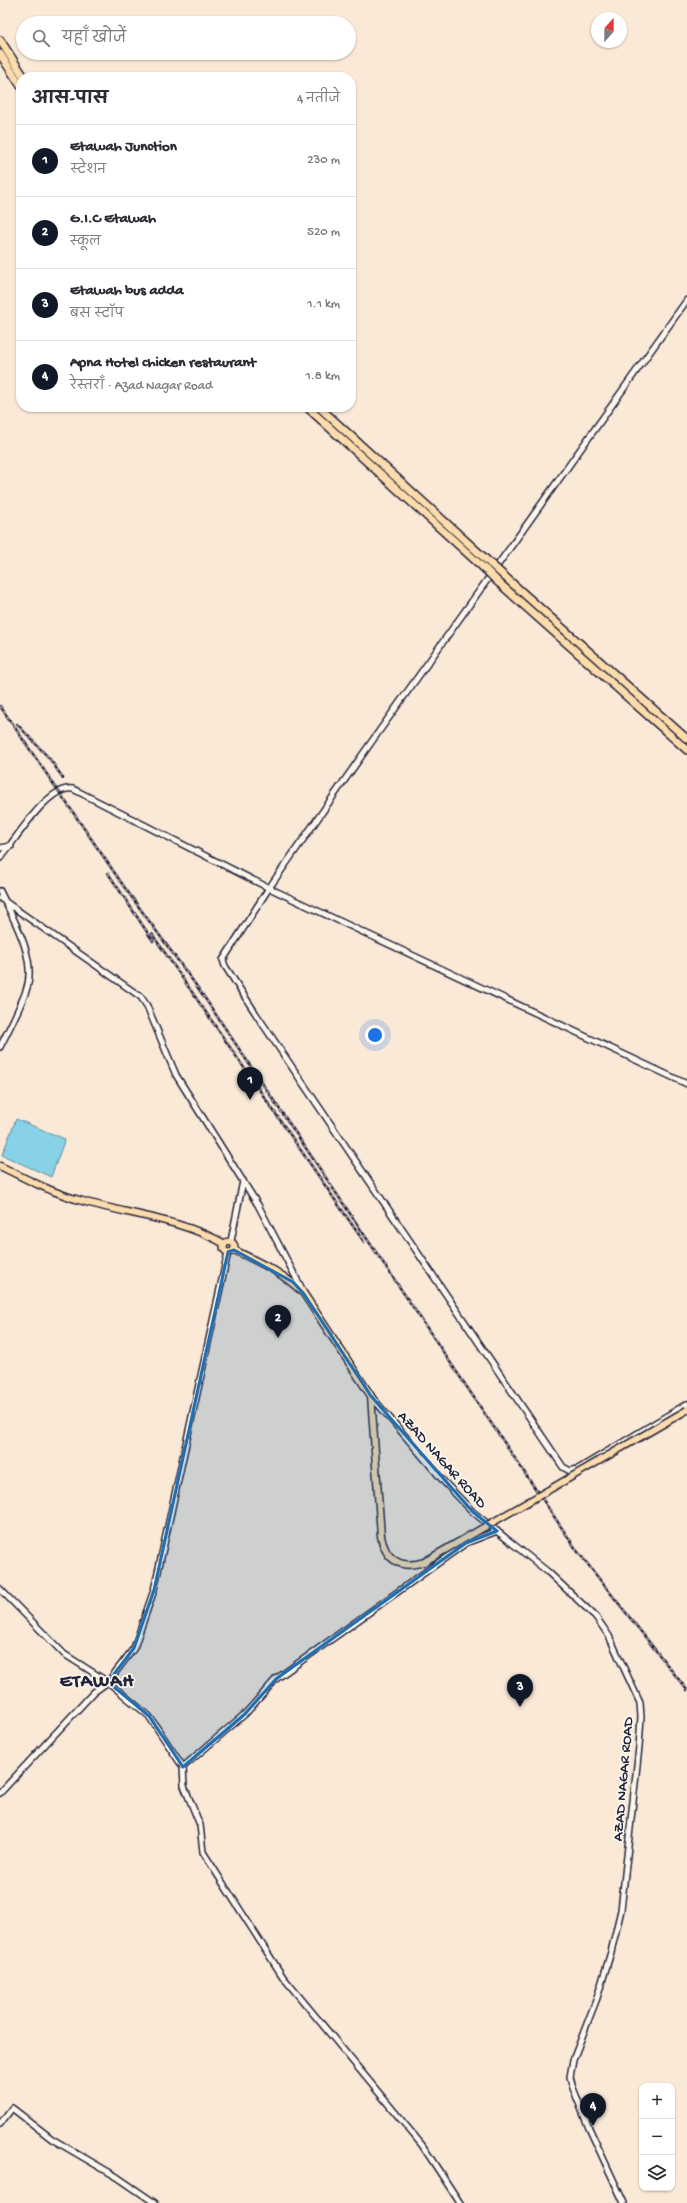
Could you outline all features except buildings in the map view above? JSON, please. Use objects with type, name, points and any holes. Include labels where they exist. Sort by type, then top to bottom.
[{"type":"highway","points":[[0,40],[21,72]]},
{"type":"highway","points":[[0,54],[16,78]]},
{"type":"highway","points":[[312,412],[498,582],[687,750]]},
{"type":"highway","points":[[324,412],[588,653],[687,739]]},
{"type":"main road","points":[[0,1166],[48,1190],[79,1200],[193,1228],[228,1242],[224,1247],[280,1273],[293,1282],[304,1294],[371,1396],[381,1536],[383,1548],[389,1556],[397,1562],[406,1565],[415,1565],[424,1562],[687,1410]]},
{"type":"street","points":[[687,300],[270,888],[224,956],[223,963],[563,1467],[570,1471],[578,1469],[687,1404]]},
{"type":"street","points":[[0,858],[11,846],[42,804],[61,790],[67,788],[73,789],[270,888],[687,1084]]},
{"type":"street","points":[[0,848],[11,846]]},
{"type":"street","points":[[0,892],[23,943],[28,961],[27,990],[0,1047]]},
{"type":"street","points":[[0,898],[141,997],[147,1006],[176,1075],[258,1205],[304,1294]]},
{"type":"street","points":[[228,1242],[243,1181]]},
{"type":"street","points":[[0,1793],[94,1692],[108,1682],[134,1648],[154,1590],[231,1251]]},
{"type":"street","name":"AZAD NAGAR ROAD","points":[[371,1396],[445,1483],[473,1512],[548,1572],[596,1617],[609,1636],[640,1703],[641,1717],[639,1747],[621,1910],[611,1952],[597,1998],[571,2068],[570,2077],[572,2088],[589,2128],[624,2203]]},
{"type":"street","points":[[183,1767],[245,1714],[276,1679],[466,1543],[497,1531]]},
{"type":"street","points":[[0,1589],[62,1652],[108,1682],[149,1716],[183,1767],[184,1786],[200,1825],[202,1852],[283,1977],[422,2145],[460,2203]]},
{"type":"street","points":[[0,2124],[12,2108],[52,2139],[117,2177],[155,2203]]},
{"type":"highlighted area","points":[[234,1250],[293,1282],[304,1294],[371,1396],[473,1512],[497,1531],[466,1543],[276,1679],[245,1714],[183,1767],[149,1716],[108,1682],[134,1648],[154,1590],[228,1252]]},
{"type":"water","points":[[16,1119],[65,1139],[51,1177],[2,1155]]},
{"type":"railway","points":[[0,706],[125,888],[198,988],[578,1552],[687,1690]]},
{"type":"railway","points":[[17,724],[49,758],[63,778]]},
{"type":"railway","points":[[108,873],[153,941]]},
{"type":"railway","points":[[152,934],[364,1242]]},
{"type":"place","name":"Etawah Junction","points":[[250,1100]]},
{"type":"place","name":"G.I.C Etawah","points":[[278,1338]]},
{"type":"place","name":"Etawah bus adda","points":[[520,1707]]},
{"type":"place","name":"Apna Hotel chicken restaurant","points":[[593,2126]]},
{"type":"district","name":"ETAWAH","points":[[97,1679]]}]
